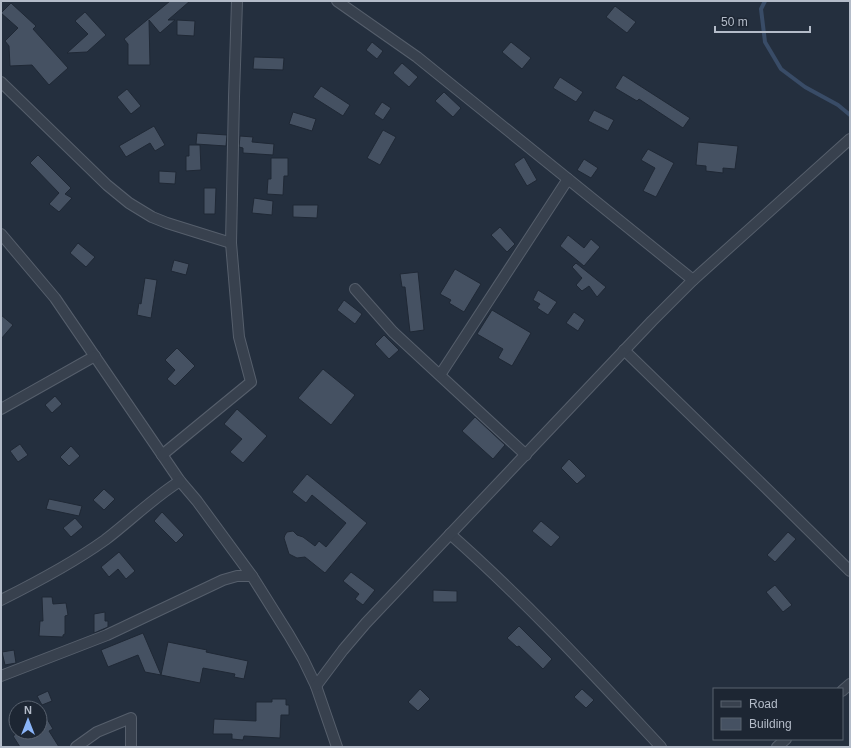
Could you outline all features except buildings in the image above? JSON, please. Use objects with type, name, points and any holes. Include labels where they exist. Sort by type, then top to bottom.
[{"type":"street","points":[[162,456],[251,382],[239,337],[231,243],[234,97],[238,1]]},
{"type":"street","points":[[337,1],[417,57],[693,280]]},
{"type":"street","points":[[1,82],[107,185],[129,203],[152,217],[167,223],[231,243]]},
{"type":"street","points":[[316,686],[343,650],[366,624],[624,350],[693,280],[850,139]]},
{"type":"street","points":[[440,376],[568,179]]},
{"type":"street","points":[[1,234],[55,298],[162,456],[252,576],[303,658],[316,686],[337,747]]},
{"type":"street","points":[[355,289],[393,332],[526,455]]},
{"type":"street","points":[[624,350],[850,572]]},
{"type":"street","points":[[1,409],[95,356]]},
{"type":"street","points":[[1,600],[58,569],[105,540],[160,493],[180,481]]},
{"type":"street","points":[[450,534],[505,584],[551,630],[660,746]]},
{"type":"street","points":[[1,676],[107,635],[223,580],[236,576],[252,576]]},
{"type":"street","points":[[76,747],[97,732],[131,718],[131,747]]},
{"type":"street","points":[[777,747],[785,740]]},
{"type":"waterway","points":[[765,1],[761,9],[765,42],[781,69],[805,87],[838,105],[850,115]]}]
